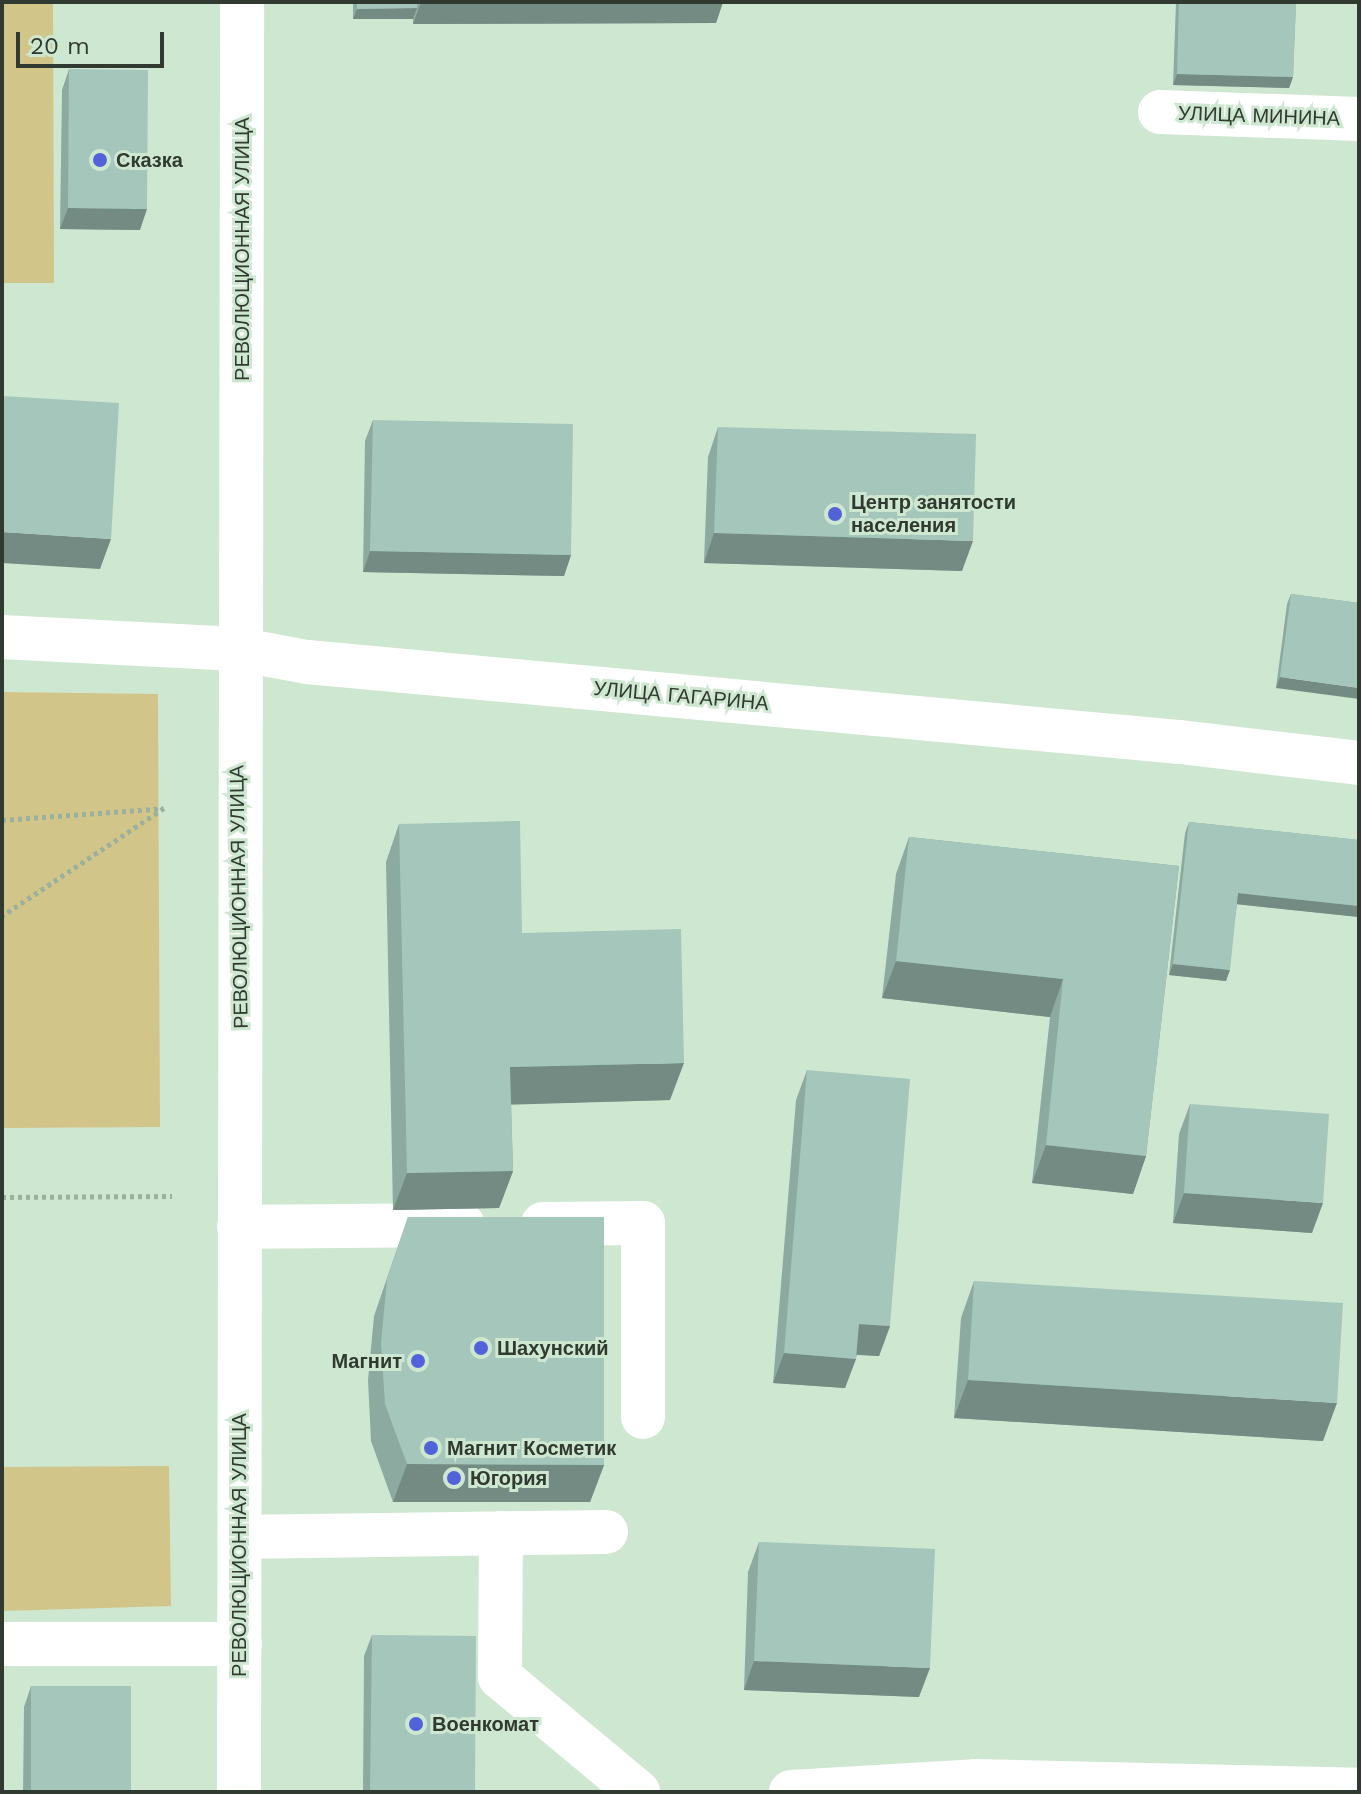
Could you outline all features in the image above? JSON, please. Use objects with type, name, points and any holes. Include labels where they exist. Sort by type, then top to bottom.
[{"type":"street","name":"РЕВОЛЮЦИОННАЯ УЛИЦА","points":[[239,1792],[238,649],[242,2]]},
{"type":"street","name":"УЛИЦА МИНИНА","points":[[1160,112],[1359,119]]},
{"type":"street","name":"УЛИЦА ГАГАРИНА","points":[[2,637],[238,649],[307,662],[1180,742],[1359,763]]},
{"type":"street","points":[[239,1227],[643,1223],[643,1417]]},
{"type":"street","points":[[240,1537],[606,1532]]},
{"type":"street","points":[[501,1533],[500,1677],[638,1792]]},
{"type":"street","points":[[2,1644],[240,1644]]},
{"type":"street","points":[[791,1792],[975,1781],[1359,1790]]},
{"type":"path","points":[[2,820],[164,808],[2,916]]},
{"type":"path","points":[[2,1197],[172,1196]]},
{"type":"shaded area","points":[[2,2],[53,2],[54,283],[2,283]]},
{"type":"shaded area","points":[[2,692],[158,694],[160,1127],[2,1128]]},
{"type":"shaded area","points":[[169,1466],[171,1606],[2,1611],[2,1467]]},
{"type":"building","points":[[357,2],[417,2],[417,8],[357,9]]},
{"type":"building","points":[[1179,2],[1296,2],[1293,77],[1177,74]]},
{"type":"building","name":"Сказка","points":[[69,69],[148,70],[147,209],[68,208]]},
{"type":"building","points":[[2,396],[119,403],[111,539],[2,532]]},
{"type":"building","points":[[373,420],[573,424],[571,555],[370,551]]},
{"type":"building","name":"Центр занятости населения","points":[[718,427],[976,434],[973,541],[714,533]]},
{"type":"building","points":[[1291,594],[1359,603],[1359,688],[1280,677]]},
{"type":"building","points":[[520,821],[522,933],[681,929],[684,1063],[510,1067],[513,1171],[407,1173],[399,824]]},
{"type":"building","points":[[1189,822],[1359,840],[1359,906],[1238,893],[1230,970],[1173,964]]},
{"type":"building","points":[[909,837],[1179,866],[1146,1156],[1046,1145],[1063,979],[896,961]]},
{"type":"building","points":[[807,1070],[910,1079],[890,1326],[859,1324],[856,1359],[784,1353]]},
{"type":"building","points":[[1190,1104],[1329,1114],[1323,1203],[1184,1193]]},
{"type":"building","name":"Шахунский","points":[[408,1217],[604,1217],[604,1465],[407,1464],[385,1404],[381,1343],[387,1279]]},
{"type":"building","points":[[974,1281],[1343,1303],[1337,1403],[968,1380]]},
{"type":"building","points":[[759,1542],[935,1549],[930,1668],[754,1661]]},
{"type":"building","name":"Военкомат","points":[[372,1635],[476,1636],[475,1792],[370,1792]]},
{"type":"building","points":[[31,1686],[131,1686],[131,1792],[31,1792]]},
{"type":"place","name":"Сказка","points":[[100,160]]},
{"type":"place","name":"Центр занятости населения","points":[[835,514]]},
{"type":"place","name":"Шахунский","points":[[481,1348]]},
{"type":"place","name":"Магнит","points":[[418,1361]]},
{"type":"place","name":"Магнит Косметик","points":[[431,1448]]},
{"type":"place","name":"Югория","points":[[454,1478]]},
{"type":"place","name":"Военкомат","points":[[416,1724]]}]
